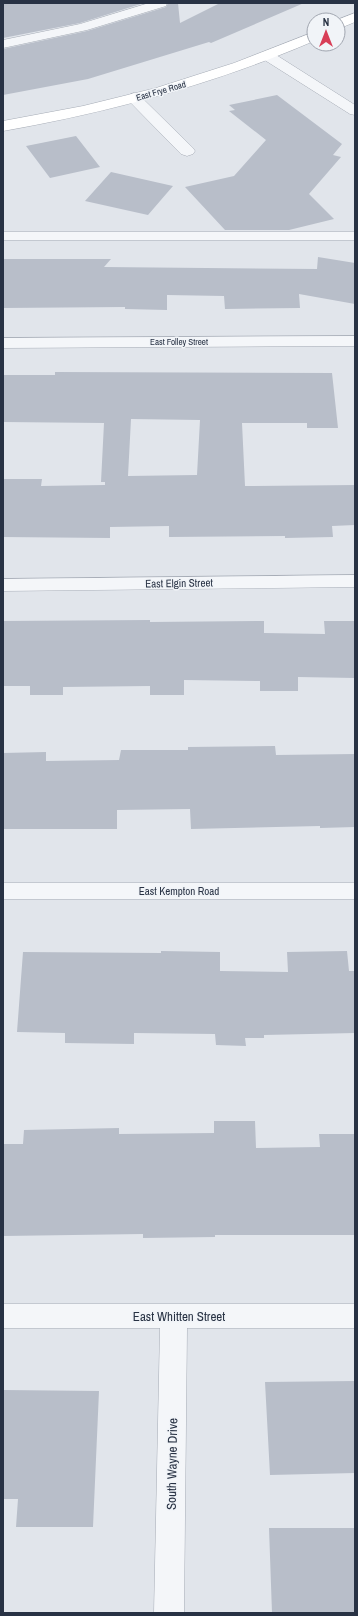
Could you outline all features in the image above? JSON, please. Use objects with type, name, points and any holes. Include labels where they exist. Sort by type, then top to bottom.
[{"type":"street","name":"East Frye Road","points":[[3,126],[134,98],[216,74],[268,56],[306,39]]},
{"type":"street","points":[[134,98],[187,152]]},
{"type":"street","name":"East Folley Street","points":[[3,343],[355,341]]},
{"type":"street","name":"East Elgin Street","points":[[3,585],[355,581]]},
{"type":"street","name":"East Kempton Road","points":[[3,891],[355,891]]},
{"type":"street","name":"East Whitten Street","points":[[3,1316],[355,1316]]},
{"type":"street","name":"South Wayne Drive","points":[[169,1613],[174,1316]]},
{"type":"lane","points":[[3,44],[55,35],[161,3]]},
{"type":"lane","points":[[268,56],[355,111]]},
{"type":"lane","points":[[3,236],[355,236]]},
{"type":"building","points":[[3,3],[144,3],[80,23],[3,38]]},
{"type":"building","points":[[168,3],[178,3],[180,23],[220,3],[304,3],[211,43],[209,42],[88,79],[3,95],[3,49],[87,31],[166,7]]},
{"type":"building","points":[[277,95],[342,144],[333,155],[341,157],[309,194],[334,219],[289,230],[225,230],[185,187],[234,176],[266,140],[229,111],[235,110],[229,105]]},
{"type":"building","points":[[76,136],[100,167],[50,178],[26,146]]},
{"type":"building","points":[[111,172],[173,186],[148,215],[85,201]]},
{"type":"building","points":[[318,257],[355,263],[355,304],[299,294],[300,308],[225,309],[224,296],[167,295],[167,310],[125,309],[125,307],[3,308],[3,259],[111,259],[104,267],[317,269]]},
{"type":"building","points":[[55,372],[332,373],[338,428],[307,428],[307,423],[242,423],[245,486],[355,485],[355,525],[332,526],[333,537],[169,537],[169,526],[110,527],[110,538],[3,537],[3,479],[42,479],[41,486],[105,485],[105,482],[101,482],[104,423],[3,422],[3,375],[55,375]],"holes":[[[131,419],[200,420],[197,475],[128,476]]]},
{"type":"building","points":[[150,620],[150,622],[264,621],[264,633],[325,634],[324,621],[355,621],[355,678],[298,677],[298,691],[260,691],[260,681],[184,680],[184,695],[150,695],[150,686],[63,687],[63,695],[30,695],[30,686],[3,686],[3,621]]},
{"type":"building","points":[[275,746],[276,755],[355,754],[355,827],[320,828],[320,826],[191,829],[190,809],[117,810],[117,829],[3,829],[3,753],[46,752],[46,761],[119,760],[121,750],[188,750],[188,747]]},
{"type":"building","points":[[161,951],[220,952],[220,971],[288,972],[287,952],[347,951],[349,971],[355,971],[355,1033],[264,1035],[264,1038],[245,1038],[246,1046],[216,1045],[215,1034],[134,1033],[134,1044],[65,1043],[65,1033],[17,1032],[23,952],[161,953]]},
{"type":"building","points":[[214,1121],[255,1121],[256,1148],[320,1147],[319,1134],[355,1134],[355,1235],[215,1235],[215,1237],[143,1238],[143,1234],[3,1236],[3,1144],[23,1144],[24,1130],[119,1128],[119,1134],[214,1133]]},
{"type":"building","points":[[355,1381],[355,1473],[270,1475],[265,1382]]},
{"type":"building","points":[[3,1390],[99,1391],[93,1527],[16,1527],[18,1499],[3,1499]]},
{"type":"building","points":[[269,1528],[355,1528],[355,1613],[272,1613]]}]
